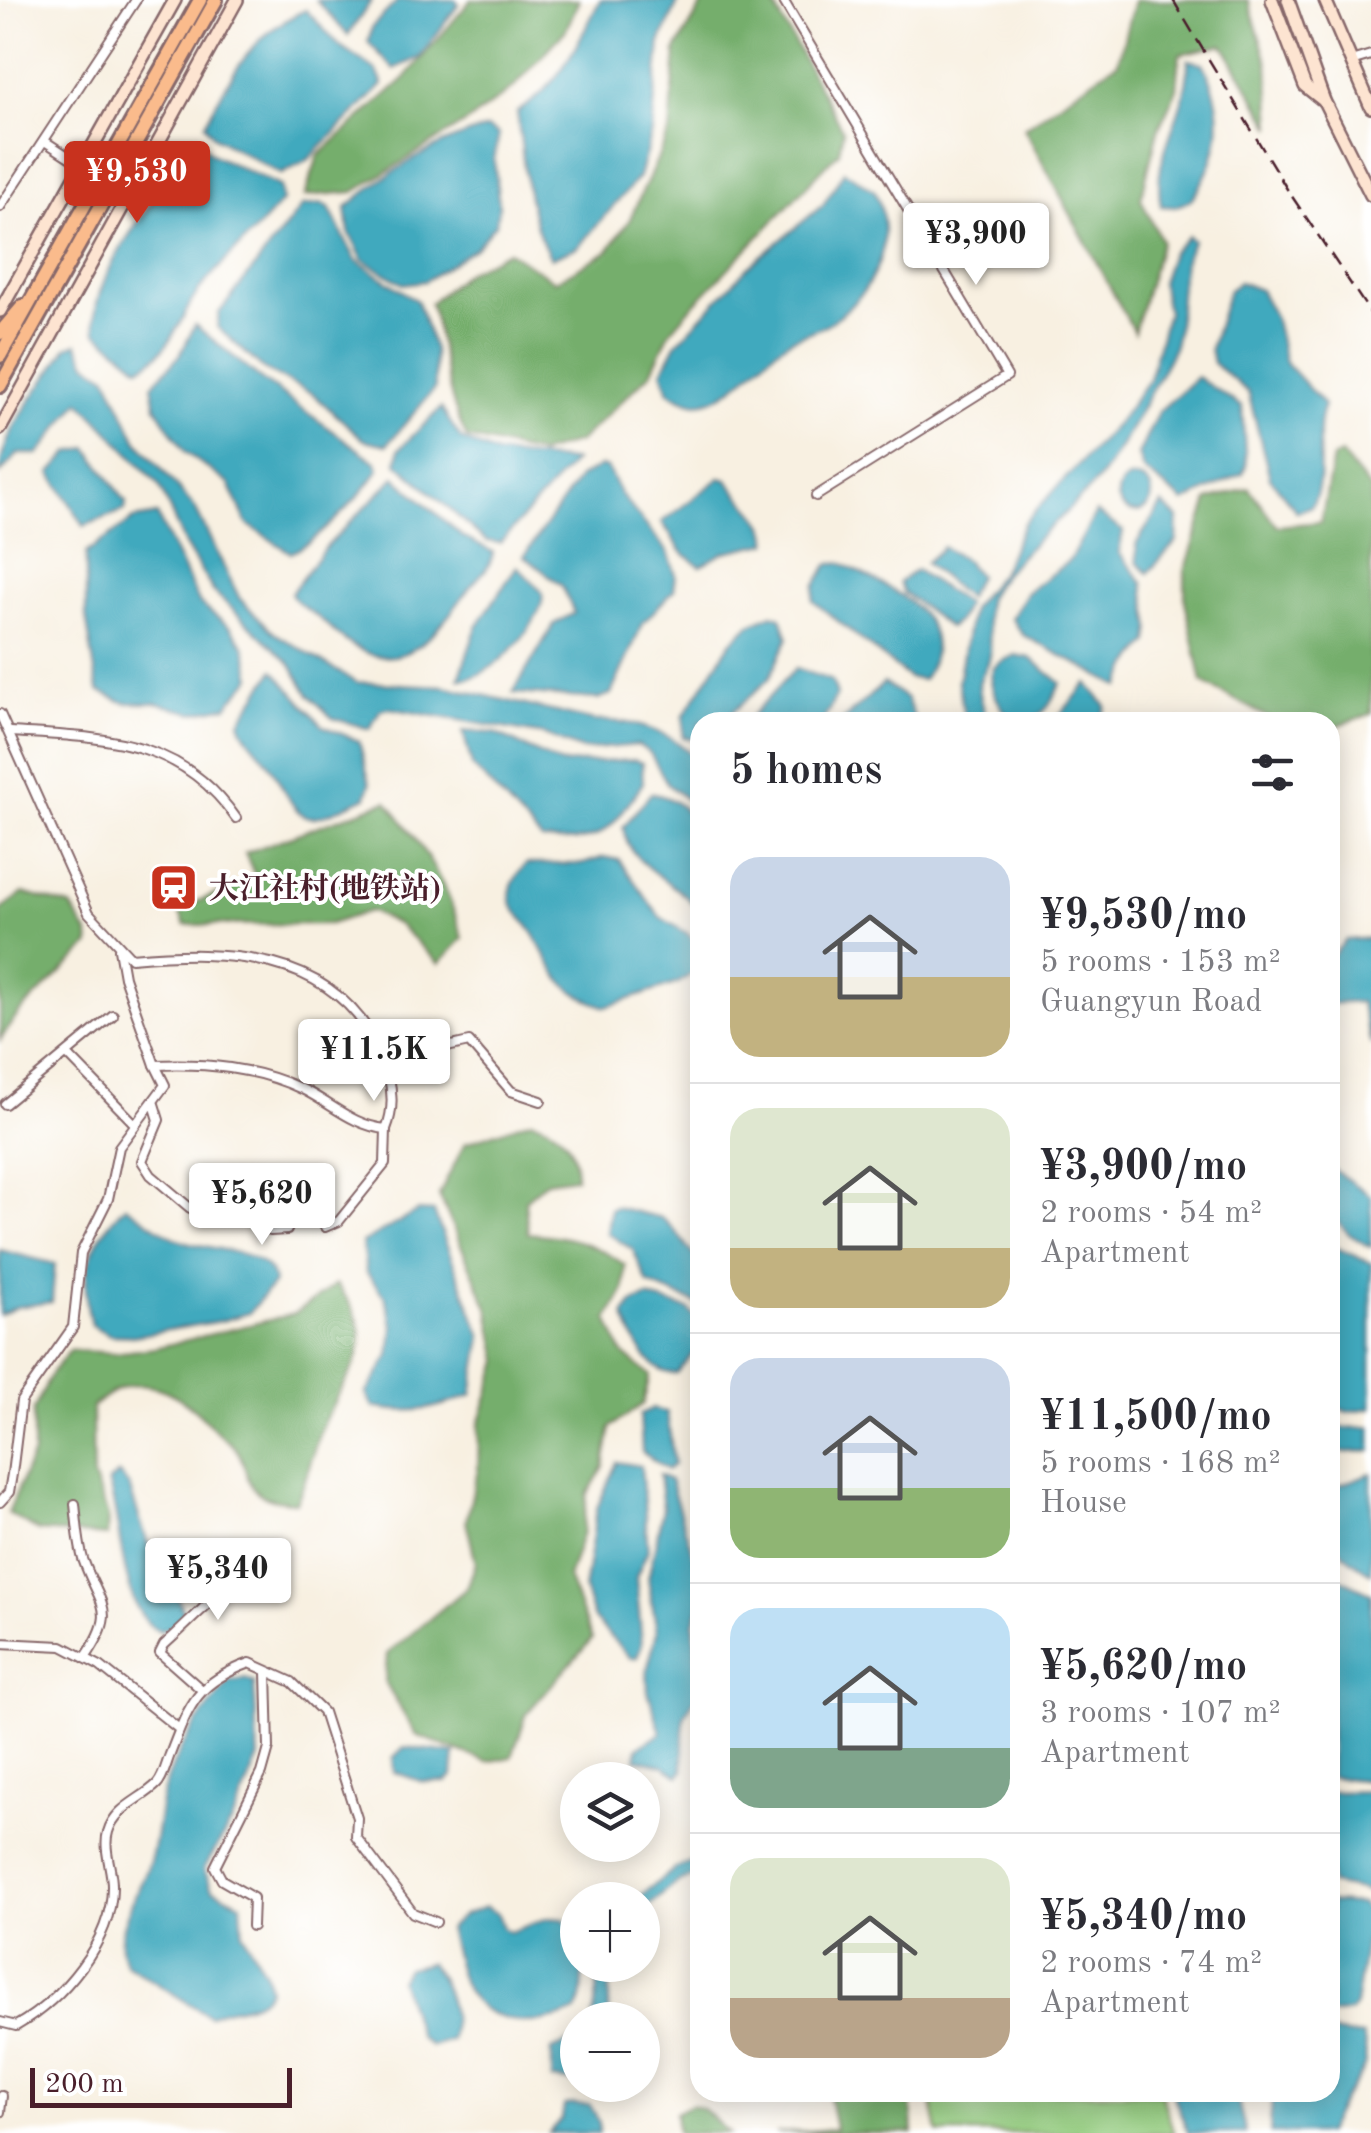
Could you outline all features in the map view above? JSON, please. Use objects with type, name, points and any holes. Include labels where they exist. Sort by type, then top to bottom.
[{"type":"main road","points":[[0,310],[175,0]]},
{"type":"main road","points":[[0,356],[200,0]]},
{"type":"main road","points":[[0,386],[216,0]]},
{"type":"main road","points":[[0,429],[236,0]]},
{"type":"main road","points":[[1272,0],[1305,86],[1324,101]]},
{"type":"main road","points":[[1288,0],[1324,101],[1371,195]]},
{"type":"main road","points":[[1325,0],[1371,107]]},
{"type":"main road","points":[[0,333],[32,298]]},
{"type":"street","points":[[0,208],[136,0]]},
{"type":"street","points":[[783,0],[1007,376],[816,496]]},
{"type":"street","points":[[1351,61],[1371,55]]},
{"type":"street","points":[[46,142],[80,164]]},
{"type":"street","points":[[0,714],[89,912],[120,949],[131,958],[226,954],[300,971],[332,992],[372,1035],[384,1061],[394,1111],[386,1130],[385,1164],[340,1221],[326,1227],[320,1218],[292,1215],[287,1230],[270,1231],[258,1222],[190,1208],[151,1176],[142,1161],[159,1120],[154,1104]]},
{"type":"street","points":[[11,732],[113,739],[150,750],[199,774],[236,818]]},
{"type":"street","points":[[0,1502],[9,1492],[21,1401],[73,1327],[81,1253],[108,1200],[118,1147],[165,1085],[124,977],[120,949]]},
{"type":"street","points":[[5,1104],[114,1015]]},
{"type":"street","points":[[384,1061],[468,1042],[511,1091],[541,1101]]},
{"type":"street","points":[[68,1055],[134,1123]]},
{"type":"street","points":[[155,1065],[244,1069],[304,1090],[370,1128],[386,1130]]},
{"type":"street","points":[[75,1504],[82,1556],[106,1610],[105,1630],[85,1658]]},
{"type":"street","points":[[202,1690],[160,1653],[233,1577],[268,1556]]},
{"type":"street","points":[[0,1643],[62,1646],[85,1658],[179,1728]]},
{"type":"street","points":[[0,2022],[16,2026],[39,2012],[84,1965],[110,1902],[107,1834],[124,1808],[158,1783],[186,1708],[223,1673],[250,1663],[292,1682],[323,1712],[356,1818],[356,1836],[413,1913],[436,1922]]},
{"type":"street","points":[[252,1926],[253,1898],[222,1880],[215,1867],[262,1773],[269,1748],[267,1672]]},
{"type":"street","points":[[0,2112],[2,2096]]},
{"type":"green space","points":[[471,0],[579,0],[566,30],[513,88],[473,118],[354,192],[305,196],[318,156],[404,79]]},
{"type":"green space","points":[[705,0],[771,0],[843,131],[839,152],[670,332],[651,373],[579,442],[539,454],[467,438],[454,406],[430,303],[465,273],[508,251],[555,281],[608,251],[630,219],[670,131],[676,50]]},
{"type":"green space","points":[[1134,0],[1248,0],[1268,63],[1272,127],[1223,45],[1180,54],[1177,89],[1158,130],[1141,199],[1161,241],[1134,332],[1024,128],[1118,62]]},
{"type":"green space","points":[[1341,454],[1371,490],[1371,714],[1340,725],[1340,712],[1258,712],[1202,682],[1185,601],[1185,571],[1208,500],[1249,488],[1277,526],[1321,522],[1333,458]]},
{"type":"green space","points":[[387,801],[432,866],[457,919],[463,938],[439,964],[400,926],[370,911],[330,924],[185,925],[178,909],[256,878],[245,853]]},
{"type":"green space","points":[[23,893],[71,906],[89,935],[90,945],[19,1013],[0,1040],[0,911]]},
{"type":"green space","points":[[531,1120],[551,1128],[565,1140],[573,1156],[576,1177],[547,1181],[525,1200],[528,1233],[579,1241],[625,1265],[624,1290],[608,1319],[622,1353],[650,1375],[643,1404],[611,1427],[604,1466],[587,1495],[583,1532],[568,1578],[592,1639],[527,1713],[512,1757],[487,1762],[416,1735],[385,1683],[387,1654],[467,1588],[476,1563],[466,1521],[478,1469],[479,1424],[499,1361],[489,1310],[439,1195],[465,1143]]},
{"type":"green space","points":[[336,1284],[351,1305],[361,1339],[353,1369],[320,1432],[296,1502],[257,1492],[236,1449],[203,1417],[173,1395],[141,1385],[108,1394],[92,1408],[93,1477],[108,1516],[107,1536],[38,1531],[8,1513],[33,1453],[33,1411],[52,1372],[70,1350],[114,1353],[154,1348],[294,1314]]},
{"type":"green space","points":[[830,2102],[911,2102],[913,2133],[776,2133],[835,2129]]},
{"type":"green space","points":[[932,2102],[1164,2102],[1174,2133],[938,2133]]},
{"type":"green space","points":[[691,2105],[702,2108],[729,2133],[677,2133],[675,2113]]},
{"type":"water","points":[[316,0],[372,0],[348,35]]},
{"type":"water","points":[[398,0],[456,0],[459,4],[419,58],[394,69],[368,42],[372,27]]},
{"type":"water","points":[[600,0],[679,0],[660,43],[652,133],[639,177],[578,247],[551,258],[531,206],[517,112],[557,76]]},
{"type":"water","points":[[306,10],[339,45],[377,71],[383,85],[308,160],[281,174],[214,137],[205,124],[245,57],[272,30]]},
{"type":"water","points":[[1188,60],[1203,63],[1211,81],[1219,116],[1215,150],[1191,200],[1175,207],[1161,206],[1161,168],[1183,98]]},
{"type":"water","points":[[488,128],[499,135],[494,158],[499,206],[496,223],[476,247],[425,281],[403,284],[363,260],[349,233],[346,208],[413,160]]},
{"type":"water","points":[[197,141],[213,155],[280,186],[282,201],[200,289],[164,349],[139,367],[96,332],[102,285],[131,232]]},
{"type":"water","points":[[844,171],[874,190],[884,228],[878,264],[859,297],[829,323],[787,342],[734,387],[710,401],[687,401],[669,392],[662,371],[676,344],[748,267],[823,205]]},
{"type":"water","points":[[323,204],[329,208],[356,260],[417,301],[434,349],[435,388],[387,445],[364,440],[313,394],[263,369],[217,327],[219,313],[302,206]]},
{"type":"water","points":[[1188,236],[1193,241],[1186,255],[1177,331],[1168,360],[1099,479],[993,589],[986,609],[990,656],[979,685],[984,712],[963,712],[958,682],[971,609],[1002,571],[1024,523],[1119,421],[1149,379],[1167,312],[1161,282],[1171,253]]},
{"type":"water","points":[[1239,282],[1260,290],[1274,316],[1285,362],[1324,405],[1320,417],[1317,493],[1312,506],[1297,512],[1270,478],[1248,392],[1213,363],[1210,349],[1228,291]]},
{"type":"water","points":[[195,325],[258,377],[376,462],[379,469],[339,516],[291,553],[247,524],[229,484],[185,452],[156,407],[152,385],[180,355]]},
{"type":"water","points":[[77,343],[87,363],[107,376],[136,439],[195,508],[240,599],[274,633],[356,682],[444,686],[655,731],[690,754],[690,802],[668,785],[650,753],[638,745],[582,750],[544,735],[389,708],[380,710],[370,729],[332,718],[309,695],[290,663],[213,591],[185,545],[159,485],[80,401],[39,454],[18,454],[0,474],[15,425],[67,347]]},
{"type":"water","points":[[1197,377],[1242,407],[1246,465],[1243,473],[1184,502],[1143,470],[1138,455],[1158,412]]},
{"type":"water","points":[[441,408],[461,439],[496,454],[574,461],[500,543],[486,541],[397,463],[399,449]]},
{"type":"water","points":[[88,448],[126,502],[125,510],[84,526],[51,473],[70,452]]},
{"type":"water","points":[[600,466],[607,468],[621,495],[668,552],[676,575],[674,590],[643,623],[611,694],[598,699],[513,693],[554,624],[574,613],[562,586],[524,556],[579,478]]},
{"type":"water","points":[[395,477],[463,537],[493,552],[487,568],[436,631],[404,654],[387,657],[369,654],[348,643],[291,593],[324,549]]},
{"type":"water","points":[[720,478],[728,480],[760,519],[768,543],[725,552],[700,566],[682,552],[662,522]]},
{"type":"water","points":[[1135,478],[1147,483],[1152,495],[1147,507],[1135,512],[1123,507],[1118,495],[1123,483]]},
{"type":"water","points":[[1162,504],[1178,518],[1177,541],[1148,573],[1137,563],[1136,544]]},
{"type":"water","points":[[1096,512],[1123,531],[1119,553],[1143,582],[1151,627],[1149,642],[1130,665],[1120,687],[1023,635],[1011,618],[1026,593],[1070,560]]},
{"type":"water","points":[[157,515],[200,604],[231,628],[245,647],[252,677],[227,706],[193,713],[156,703],[125,703],[98,691],[86,617],[86,553],[134,519]]},
{"type":"water","points":[[943,547],[966,561],[978,576],[967,598],[925,563]]},
{"type":"water","points":[[839,562],[896,593],[927,620],[934,638],[933,657],[923,680],[909,678],[813,601],[815,586],[828,565]]},
{"type":"water","points":[[517,566],[542,592],[536,617],[500,660],[485,671],[459,678],[477,626]]},
{"type":"water","points":[[916,570],[966,604],[958,621],[949,628],[903,592],[899,582]]},
{"type":"water","points":[[772,614],[781,617],[788,638],[769,679],[733,712],[690,712],[690,739],[683,737],[684,715],[731,642],[750,624]]},
{"type":"water","points":[[1015,655],[1030,658],[1061,683],[1043,712],[1006,712],[1000,705],[991,682],[996,666]]},
{"type":"water","points":[[796,668],[832,681],[837,695],[828,712],[755,712]]},
{"type":"water","points":[[274,670],[323,726],[359,741],[370,784],[366,797],[315,817],[305,816],[290,801],[240,721]]},
{"type":"water","points":[[884,683],[907,699],[912,712],[852,712]]},
{"type":"water","points":[[1087,683],[1106,706],[1104,712],[1062,712]]},
{"type":"water","points":[[463,731],[495,733],[561,764],[635,760],[642,763],[643,783],[603,832],[579,840],[542,840],[472,766]]},
{"type":"water","points":[[651,793],[685,810],[690,817],[690,900],[634,854],[623,827]]},
{"type":"water","points":[[604,857],[619,860],[660,917],[690,936],[690,975],[678,983],[606,1007],[579,995],[562,981],[513,905],[511,888],[526,864],[583,864]]},
{"type":"water","points":[[1371,938],[1371,1044],[1360,1002],[1340,1003],[1340,947],[1346,940]]},
{"type":"water","points":[[1340,1174],[1371,1196],[1371,1247],[1340,1224]]},
{"type":"water","points":[[125,1206],[178,1239],[238,1253],[263,1264],[274,1283],[249,1313],[133,1336],[110,1335],[91,1325],[87,1275],[95,1246]]},
{"type":"water","points":[[610,1209],[662,1218],[674,1229],[690,1251],[690,1301],[648,1284],[633,1250],[607,1233]]},
{"type":"water","points":[[418,1211],[434,1212],[482,1337],[472,1395],[423,1409],[373,1407],[366,1394],[390,1355],[393,1325],[385,1297],[366,1272],[362,1243]]},
{"type":"water","points":[[1340,1249],[1371,1263],[1371,1408],[1347,1412],[1340,1409]]},
{"type":"water","points":[[0,1250],[55,1264],[52,1302],[17,1307],[0,1315]]},
{"type":"water","points":[[648,1297],[690,1311],[690,1357],[677,1373],[658,1369],[637,1344],[624,1315],[633,1303]]},
{"type":"water","points":[[652,1409],[667,1412],[674,1464],[667,1470],[642,1452],[640,1414]]},
{"type":"water","points":[[1371,1427],[1371,1451],[1340,1453],[1340,1428]]},
{"type":"water","points":[[617,1462],[641,1466],[648,1550],[636,1577],[642,1644],[637,1657],[630,1658],[594,1619],[584,1590],[597,1508]]},
{"type":"water","points":[[1371,1473],[1371,1573],[1340,1550],[1340,1485]]},
{"type":"water","points":[[119,1474],[129,1486],[157,1571],[177,1595],[184,1615],[174,1626],[160,1631],[147,1622],[130,1588],[108,1482]]},
{"type":"water","points":[[659,1475],[670,1480],[690,1545],[690,1707],[684,1717],[683,1771],[679,1776],[660,1762],[636,1759],[638,1747],[661,1733],[648,1692],[647,1670],[657,1632],[648,1579],[663,1508]]},
{"type":"water","points":[[1340,1579],[1371,1593],[1371,1781],[1340,1778]]},
{"type":"water","points":[[246,1679],[254,1683],[259,1758],[232,1822],[204,1869],[212,1889],[241,1903],[243,1933],[266,1974],[269,1989],[258,2001],[209,2016],[126,1964],[121,1939],[123,1925],[150,1861],[163,1793],[182,1747],[230,1681]]},
{"type":"water","points":[[404,1747],[455,1753],[453,1776],[446,1782],[423,1782],[394,1772],[393,1758]]},
{"type":"water","points":[[1371,1791],[1371,1892],[1340,1886],[1340,1792]]},
{"type":"water","points":[[690,1862],[690,1878],[660,1897],[658,1882]]},
{"type":"water","points":[[1340,1903],[1362,1904],[1370,1915],[1351,2012],[1340,2014]]},
{"type":"water","points":[[485,1907],[498,1914],[503,1928],[510,1932],[548,1918],[560,1919],[560,1982],[583,1982],[580,2002],[560,2002],[560,2018],[546,2021],[513,2020],[483,2009],[463,1984],[448,1929],[463,1915]]},
{"type":"water","points":[[430,1963],[445,1989],[452,2020],[451,2040],[431,2046],[419,2037],[400,1980],[407,1968]]},
{"type":"water","points":[[597,1982],[609,1982],[609,2002],[596,2002]]},
{"type":"water","points":[[1340,2033],[1363,2036],[1366,2054],[1361,2074],[1326,2133],[1270,2133],[1272,2102],[1340,2102]]},
{"type":"water","points":[[560,2046],[560,2080],[552,2079],[552,2050]]},
{"type":"water","points":[[1176,2102],[1238,2102],[1246,2133],[1188,2133]]},
{"type":"water","points":[[590,2105],[599,2122],[599,2133],[549,2133],[562,2118],[564,2106]]},
{"type":"railway","points":[[1173,0],[1287,189],[1371,314]]},
{"type":"place","name":"大江社村(地铁站)","points":[[174,888]]}]
